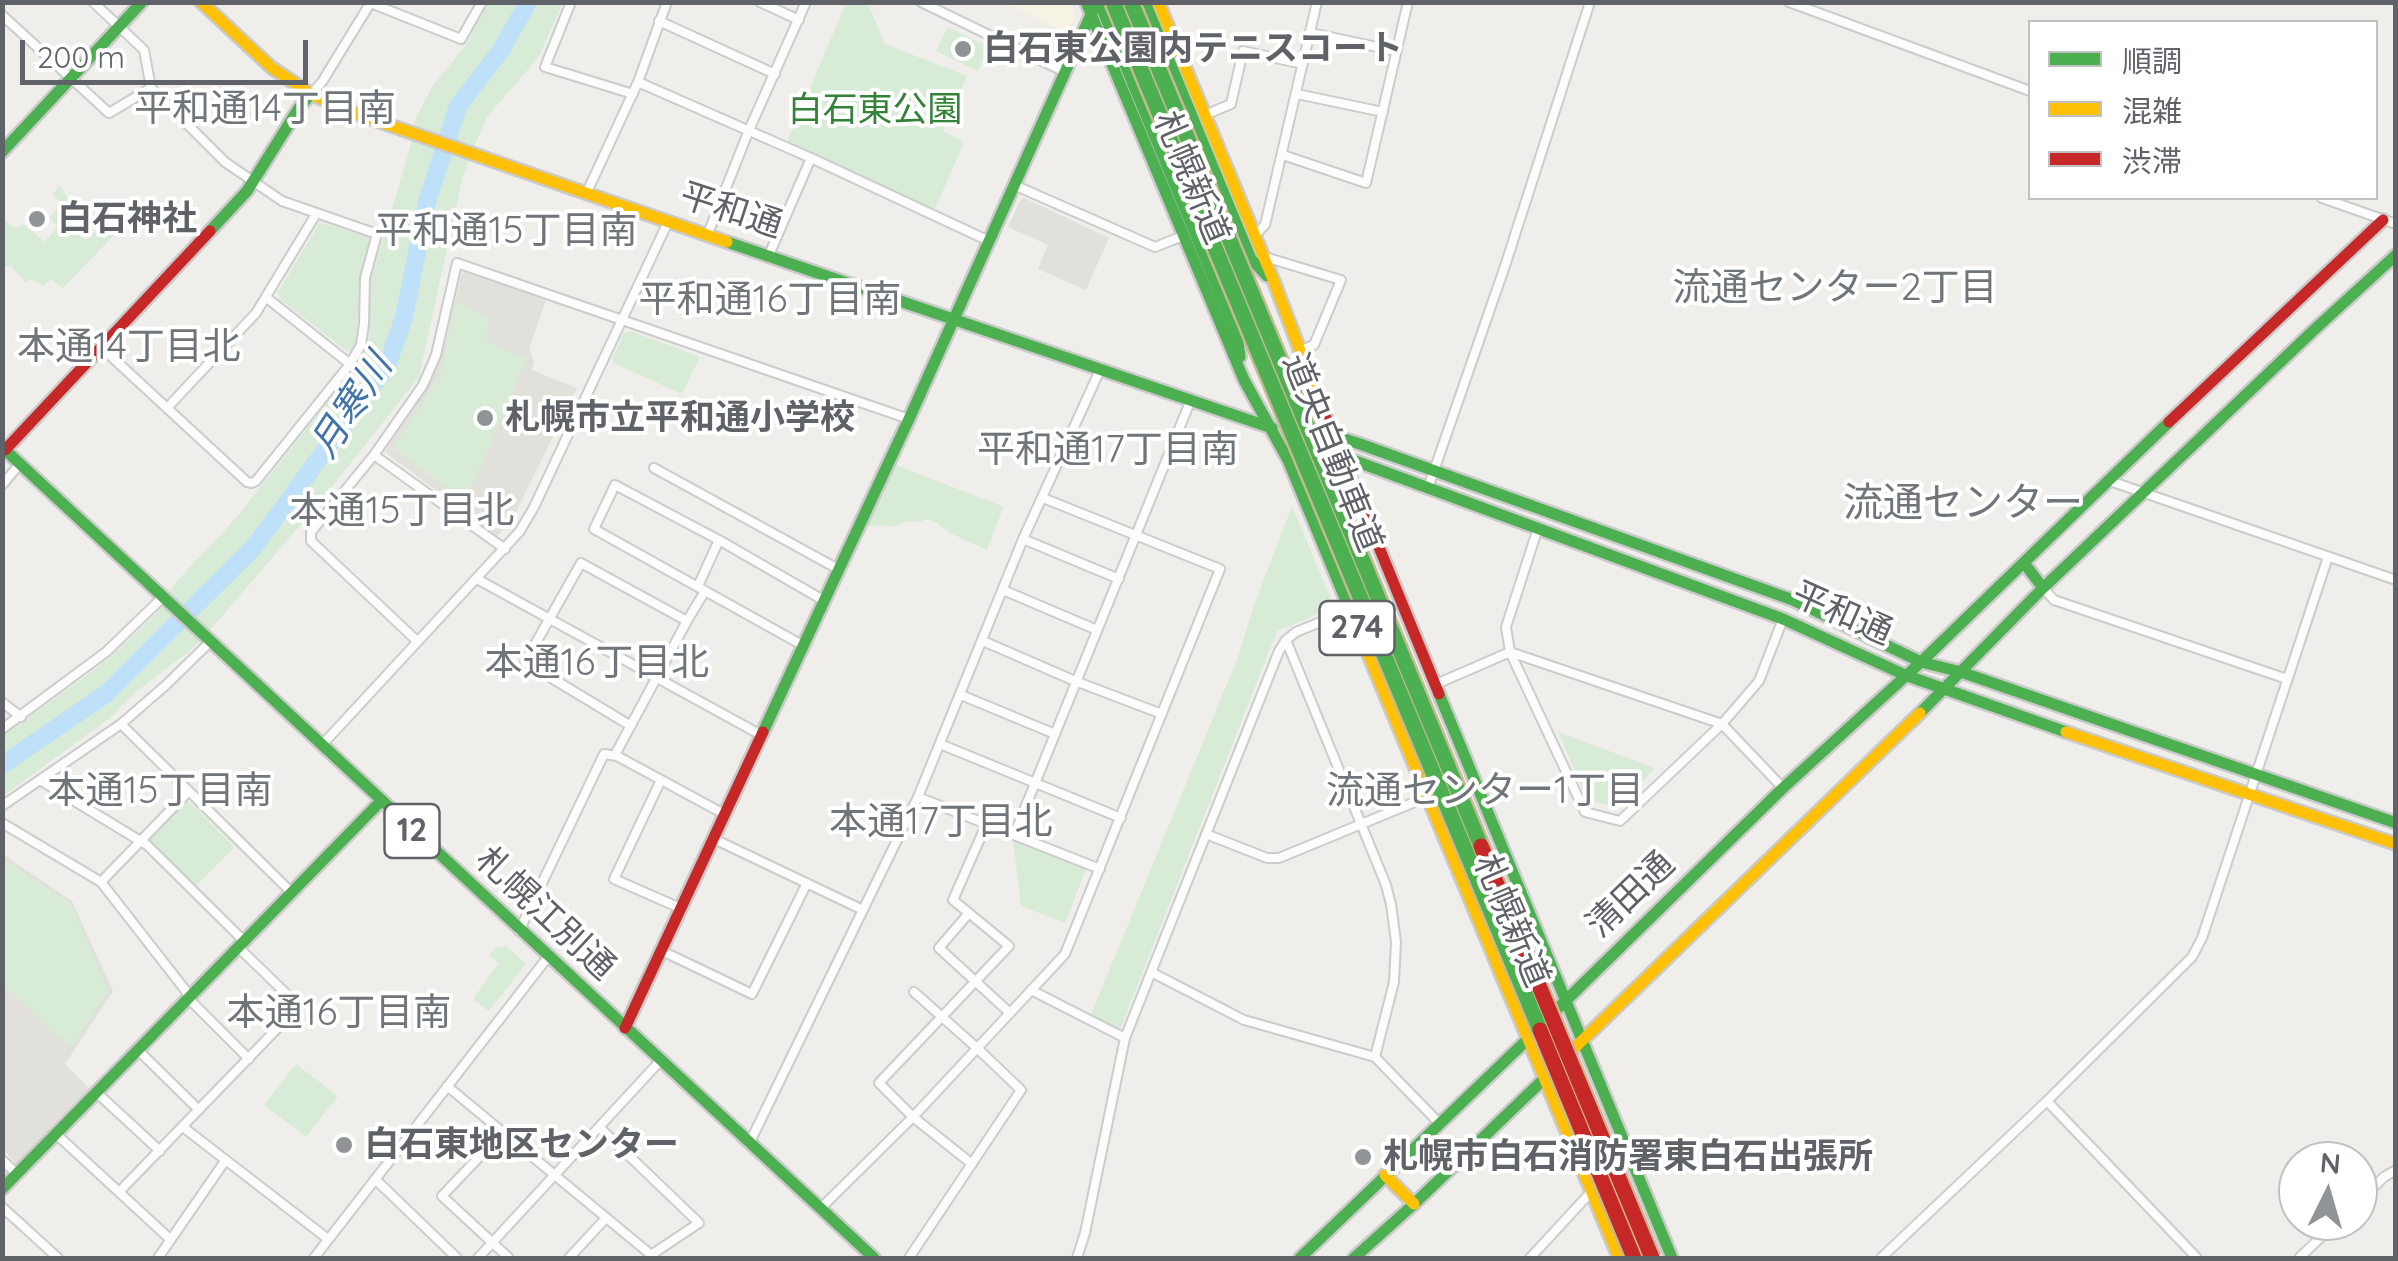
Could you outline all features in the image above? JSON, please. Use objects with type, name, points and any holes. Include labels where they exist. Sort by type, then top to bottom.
[{"type":"main road","points":[[2,152],[142,2]]},
{"type":"main road","name":"平和通","points":[[201,2],[260,58],[311,94],[346,110],[1269,427],[1341,458],[1430,479],[1793,600],[1922,662],[1961,672],[2396,824]]},
{"type":"main road","name":"道央自動車道","points":[[1113,2],[1634,1258]]},
{"type":"main road","name":"道央自動車道","points":[[1131,2],[1652,1258]]},
{"type":"main road","points":[[1145,2],[1251,259],[1274,282]]},
{"type":"main road","name":"札幌新道","points":[[1158,2],[1274,282],[1341,458],[1672,1258]]},
{"type":"main road","points":[[625,1028],[908,419],[1093,6]]},
{"type":"main road","points":[[1093,6],[1160,150],[1237,336],[1244,380]]},
{"type":"main road","name":"札幌新道","points":[[1093,6],[1183,236],[1244,380],[1288,460],[1619,1258]]},
{"type":"main road","points":[[4,448],[254,183],[311,94]]},
{"type":"main road","name":"清田通","points":[[1300,1258],[1783,788],[1922,662],[2277,318],[2389,222]]},
{"type":"main road","name":"清田通","points":[[1354,1258],[1544,1079],[2044,588],[2396,255]]},
{"type":"main road","name":"平和通","points":[[1269,427],[1332,436],[1538,528],[1783,619],[1905,676],[2396,844]]},
{"type":"main road","name":"札幌江別通","points":[[4,448],[874,1258]]},
{"type":"main road","points":[[2024,562],[2044,588]]},
{"type":"main road","points":[[2,1189],[380,802]]},
{"type":"main road","points":[[1386,1175],[1414,1204]]},
{"type":"street","points":[[93,2],[144,50],[152,88],[212,150],[282,201],[378,234],[365,278],[362,345],[252,483],[102,348]]},
{"type":"street","points":[[311,94],[370,3],[461,39],[482,2]]},
{"type":"street","points":[[571,2],[544,67],[632,94]]},
{"type":"street","points":[[587,192],[638,82],[666,2]]},
{"type":"street","points":[[760,2],[798,20]]},
{"type":"street","points":[[707,236],[806,2]]},
{"type":"street","points":[[920,2],[1065,72]]},
{"type":"street","points":[[1254,236],[1265,225],[1317,2]]},
{"type":"street","points":[[1283,155],[1366,183],[1408,2]]},
{"type":"street","points":[[1430,479],[1505,266],[1590,2]]},
{"type":"street","points":[[1789,2],[2028,90]]},
{"type":"street","points":[[2,15],[109,114],[152,88]]},
{"type":"street","points":[[659,21],[775,74]]},
{"type":"street","points":[[1310,33],[1396,51]]},
{"type":"street","points":[[1205,115],[1231,104],[1244,51],[1303,64]]},
{"type":"street","points":[[638,82],[989,241]]},
{"type":"street","points":[[1297,94],[1383,112]]},
{"type":"street","points":[[769,255],[811,158]]},
{"type":"street","points":[[1014,185],[1155,248],[1183,236]]},
{"type":"street","points":[[2328,200],[2389,222]]},
{"type":"street","points":[[167,408],[267,298],[316,214]]},
{"type":"street","points":[[322,745],[520,532],[668,222]]},
{"type":"street","points":[[1263,256],[1341,280],[1314,344],[1300,350]]},
{"type":"street","points":[[417,642],[311,542],[311,532],[374,455],[424,384],[436,355],[457,262],[908,419]]},
{"type":"street","points":[[267,298],[350,364]]},
{"type":"street","points":[[749,1144],[918,797],[1023,538],[1100,370]]},
{"type":"street","points":[[1014,835],[1190,402]]},
{"type":"street","points":[[374,455],[505,549]]},
{"type":"street","points":[[2,484],[20,464]]},
{"type":"street","points":[[654,468],[838,569]]},
{"type":"street","points":[[2110,480],[2396,580]]},
{"type":"street","points":[[802,645],[594,529],[614,485],[824,600]]},
{"type":"street","points":[[820,1208],[913,1117],[1066,954],[1220,569],[1043,498]]},
{"type":"street","points":[[1538,528],[1506,627],[1510,652],[1585,812],[1620,821],[1722,724],[1759,681],[1783,619]]},
{"type":"street","points":[[1023,538],[1119,579]]},
{"type":"street","points":[[617,756],[687,621],[720,540]]},
{"type":"street","points":[[1881,1258],[2192,958],[2202,938],[2328,557]]},
{"type":"street","points":[[631,726],[525,662],[581,562],[687,621]]},
{"type":"street","points":[[477,579],[761,735]]},
{"type":"street","points":[[2044,588],[2054,600],[2287,679]]},
{"type":"street","points":[[1003,590],[1098,630]]},
{"type":"street","points":[[2,730],[106,652],[167,600]]},
{"type":"street","points":[[1077,1258],[1125,1038],[1279,651],[1296,632],[1350,610]]},
{"type":"street","points":[[2,806],[120,724],[166,685],[206,636]]},
{"type":"street","points":[[1286,640],[1386,885],[1396,942],[1394,982],[1375,1057]]},
{"type":"street","points":[[983,642],[1162,714]]},
{"type":"street","points":[[1434,685],[1510,652],[1722,724],[1783,788]]},
{"type":"street","points":[[961,696],[1055,734]]},
{"type":"street","points":[[2,702],[21,717]]},
{"type":"street","points":[[120,724],[291,892]]},
{"type":"street","points":[[940,744],[1120,818]]},
{"type":"street","points":[[520,931],[604,754],[617,756],[724,814]]},
{"type":"street","points":[[40,780],[139,841],[299,1006],[118,1192]]},
{"type":"street","points":[[661,780],[614,878],[680,908]]},
{"type":"street","points":[[101,882],[188,792]]},
{"type":"street","points":[[918,797],[1100,869]]},
{"type":"street","points":[[1206,834],[1267,858],[1279,858],[1427,797]]},
{"type":"street","points":[[2,823],[101,882],[186,991],[188,999],[248,1058]]},
{"type":"street","points":[[972,1164],[879,1084],[1008,946],[953,900],[986,825]]},
{"type":"street","points":[[712,838],[863,910]]},
{"type":"street","points":[[660,950],[752,994],[807,883]]},
{"type":"street","points":[[969,913],[939,948],[1010,1012]]},
{"type":"street","points":[[314,1258],[548,957]]},
{"type":"street","points":[[1151,972],[1244,1020],[1375,1057],[1440,1124]]},
{"type":"street","points":[[1031,990],[1125,1038]]},
{"type":"street","points":[[909,1258],[1021,1090],[914,992]]},
{"type":"street","points":[[138,1050],[199,1110]]},
{"type":"street","points":[[478,1258],[660,1060]]},
{"type":"street","points":[[447,1086],[653,1257],[699,1222],[600,1127]]},
{"type":"street","points":[[96,1092],[160,1151]]},
{"type":"street","points":[[2047,1101],[2196,1258]]},
{"type":"street","points":[[183,1128],[328,1239]]},
{"type":"street","points":[[503,1132],[442,1196],[509,1258]]},
{"type":"street","points":[[56,1134],[170,1239]]},
{"type":"street","points":[[2,1160],[17,1174]]},
{"type":"street","points":[[158,1258],[225,1161]]},
{"type":"street","points":[[375,1179],[457,1258]]},
{"type":"street","points":[[1530,1258],[1592,1192]]},
{"type":"street","points":[[2,1207],[58,1258]]},
{"type":"street","points":[[569,1258],[606,1218]]},
{"type":"shaded area","points":[[1007,3],[1070,3],[1076,17],[1067,33]]},
{"type":"shaded area","points":[[1024,198],[1109,238],[1086,290],[1038,269],[1048,245],[1008,227]]},
{"type":"shaded area","name":"札幌市立平和通小学校","points":[[465,272],[546,300],[529,349],[534,361],[532,370],[577,388],[511,522],[497,536],[386,453],[431,382]]},
{"type":"shaded area","points":[[2,854],[72,901],[113,991],[65,1064],[89,1088],[16,1163],[2,1149]]},
{"type":"green space","points":[[488,3],[563,3],[538,58],[486,118],[463,175],[419,377],[315,508],[191,650],[136,692],[110,718],[3,796],[3,735],[81,680],[155,615],[176,582],[236,518],[360,361],[369,337],[371,279],[416,118],[432,87],[465,46]]},
{"type":"green space","name":"白石東公園","points":[[846,3],[869,6],[885,44],[967,76],[943,131],[964,142],[935,209],[787,142]]},
{"type":"green space","name":"白石東公園内テニスコート","points":[[948,27],[989,47],[978,71],[936,51]]},
{"type":"green space","points":[[60,186],[84,223],[77,229],[85,240],[131,202],[140,208],[63,288],[51,279],[43,286],[31,279],[26,283],[11,266],[3,266],[3,220],[16,228],[23,224],[45,242],[58,226],[49,218],[62,203],[52,194]]},
{"type":"green space","points":[[323,223],[370,241],[360,277],[356,343],[348,352],[280,299],[278,292]]},
{"type":"green space","points":[[456,301],[488,319],[487,341],[527,359],[465,502],[393,448],[441,373]]},
{"type":"green space","points":[[630,331],[698,356],[683,392],[614,363],[624,333]]},
{"type":"green space","points":[[893,464],[1002,506],[987,550],[926,519],[895,527],[864,527]]},
{"type":"green space","points":[[1292,506],[1331,599],[1327,610],[1277,631],[1119,1032],[1090,1017],[1238,657]]},
{"type":"green space","points":[[1558,732],[1655,768],[1621,804],[1604,805],[1585,794]]},
{"type":"green space","points":[[186,802],[233,845],[194,885],[150,838]]},
{"type":"green space","points":[[1013,840],[1086,869],[1065,923],[1021,906]]},
{"type":"green space","points":[[3,858],[71,903],[108,991],[71,1048],[3,985]]},
{"type":"green space","points":[[506,946],[526,964],[489,1011],[473,999],[499,963],[489,955],[495,948]]},
{"type":"green space","points":[[296,1064],[338,1096],[306,1137],[264,1105]]},
{"type":"waterway","name":"月寒川","points":[[2,765],[107,693],[254,547],[387,366],[404,317],[427,202],[458,106],[502,49],[528,2]]},
{"type":"traffic: fast","points":[[2,152],[142,2]]},
{"type":"traffic: fast","points":[[1086,2],[1244,380],[1288,460],[1361,637]]},
{"type":"traffic: fast","points":[[1099,2],[1237,335],[1240,357]]},
{"type":"traffic: fast","points":[[1113,2],[1540,1030]]},
{"type":"traffic: fast","points":[[1131,2],[1481,846]]},
{"type":"traffic: fast","points":[[1145,2],[1251,259],[1267,276]]},
{"type":"traffic: fast","points":[[763,732],[1093,10]]},
{"type":"traffic: fast","points":[[210,231],[247,191],[311,94]]},
{"type":"traffic: fast","points":[[727,242],[1272,428]]},
{"type":"traffic: fast","points":[[1920,713],[2043,588],[2396,255]]},
{"type":"traffic: fast","points":[[1547,1019],[1783,788],[1921,662],[2169,422]]},
{"type":"traffic: fast","points":[[1303,431],[1360,444],[1793,600],[1921,662],[1961,672],[2396,823]]},
{"type":"traffic: fast","points":[[1312,445],[1783,619],[1905,675],[2066,732]]},
{"type":"traffic: fast","points":[[2,447],[874,1258]]},
{"type":"traffic: fast","points":[[2024,563],[2043,588]]},
{"type":"traffic: fast","points":[[1439,694],[1672,1258]]},
{"type":"traffic: fast","points":[[2,1189],[381,801]]},
{"type":"traffic: fast","points":[[1300,1258],[1531,1036]]},
{"type":"traffic: fast","points":[[1354,1258],[1547,1076]]},
{"type":"traffic: slow","points":[[201,2],[272,68],[311,94],[346,110],[727,242]]},
{"type":"traffic: slow","points":[[1158,2],[1318,398]]},
{"type":"traffic: slow","points":[[1361,637],[1619,1258]]},
{"type":"traffic: slow","points":[[1563,1059],[1920,713]]},
{"type":"traffic: slow","points":[[2066,732],[2396,844]]},
{"type":"traffic: slow","points":[[1385,1175],[1414,1204]]},
{"type":"traffic: jam","points":[[2169,422],[2383,220]]},
{"type":"traffic: jam","points":[[5,450],[210,231]]},
{"type":"traffic: jam","points":[[1318,398],[1439,694]]},
{"type":"traffic: jam","points":[[625,1028],[763,732]]},
{"type":"traffic: jam","points":[[1481,846],[1652,1258]]},
{"type":"traffic: jam","points":[[1540,1030],[1634,1258]]},
{"type":"place","name":"白石東公園内テニスコート","points":[[963,49]]},
{"type":"place","name":"白石神社","points":[[37,219]]},
{"type":"place","name":"札幌市立平和通小学校","points":[[485,418]]},
{"type":"place","name":"白石東地区センター","points":[[344,1145]]},
{"type":"place","name":"札幌市白石消防署東白石出張所","points":[[1363,1157]]},
{"type":"district","name":"平和通14丁目南","points":[[265,110]]},
{"type":"district","name":"平和通15丁目南","points":[[506,232]]},
{"type":"district","name":"流通センター2丁目","points":[[1835,289]]},
{"type":"district","name":"平和通16丁目南","points":[[770,301]]},
{"type":"district","name":"本通14丁目北","points":[[129,348]]},
{"type":"district","name":"平和通17丁目南","points":[[1108,451]]},
{"type":"district","name":"流通センター","points":[[1963,504]]},
{"type":"district","name":"本通15丁目北","points":[[402,512]]},
{"type":"district","name":"本通16丁目北","points":[[597,664]]},
{"type":"district","name":"本通15丁目南","points":[[160,792]]},
{"type":"district","name":"流通センター1丁目","points":[[1485,792]]},
{"type":"district","name":"本通17丁目北","points":[[941,823]]},
{"type":"district","name":"本通16丁目南","points":[[339,1014]]}]
